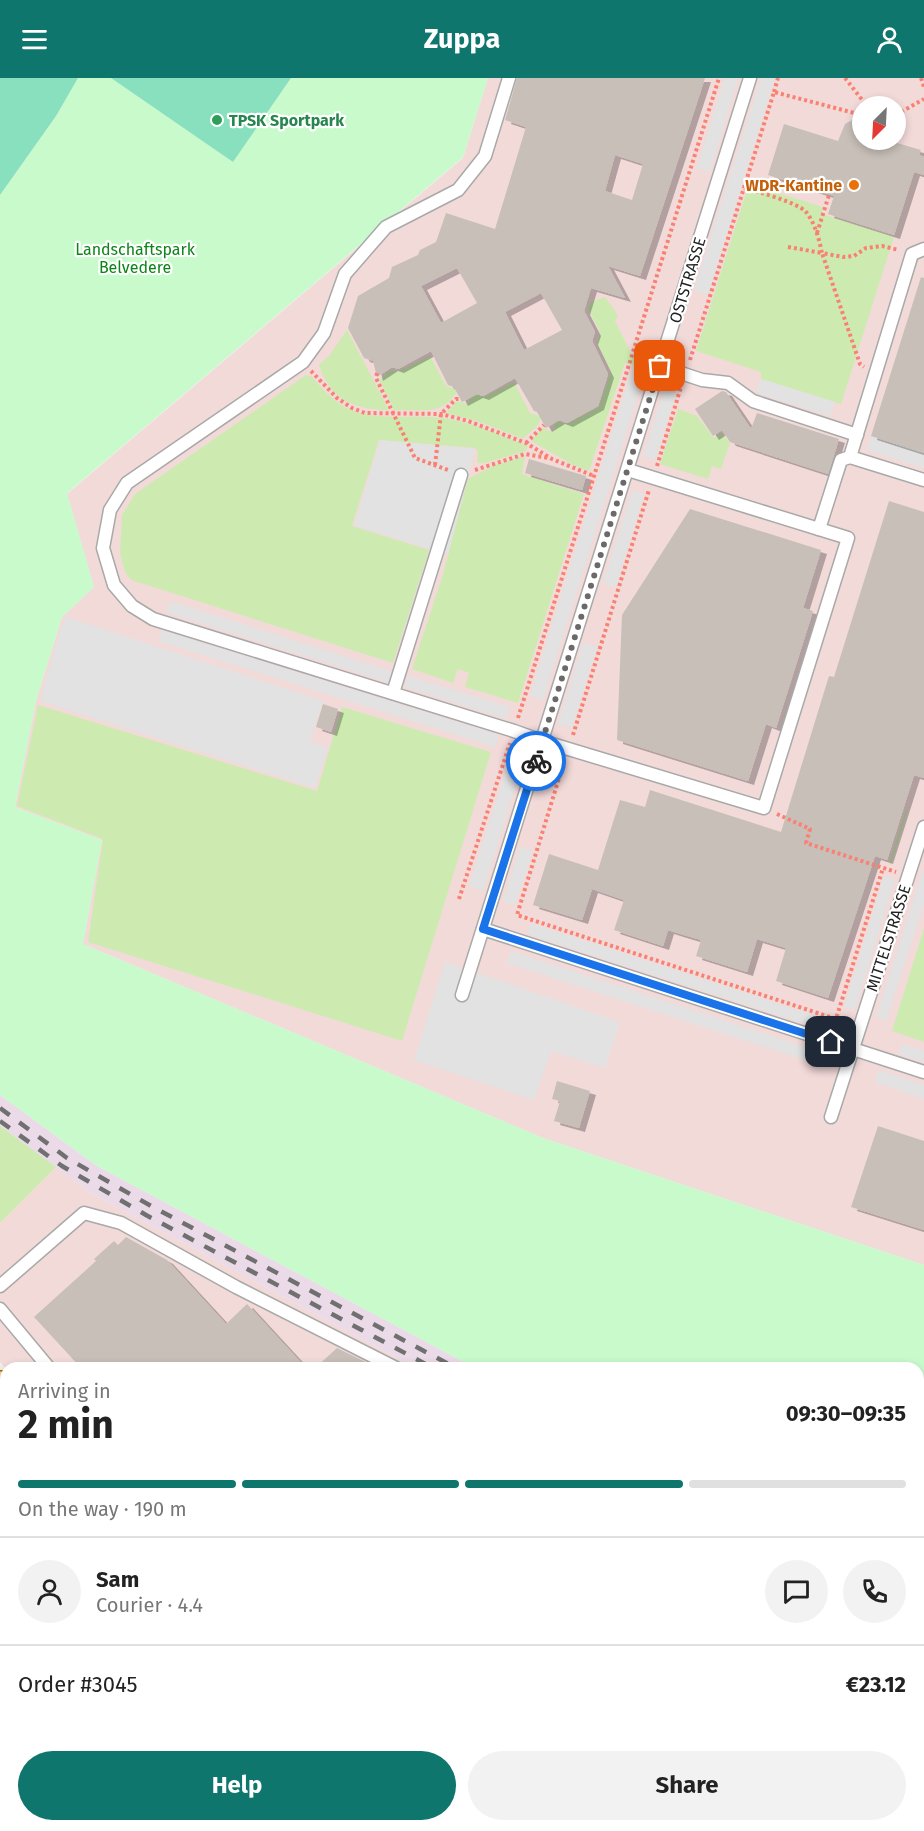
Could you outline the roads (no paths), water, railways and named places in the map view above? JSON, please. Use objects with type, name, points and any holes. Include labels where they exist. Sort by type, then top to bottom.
[{"type":"lane","points":[[509,78],[485,156],[458,190],[386,227],[345,274],[324,333],[303,362],[127,483],[110,510],[103,548],[114,585],[132,606],[153,619],[764,808],[848,538],[628,470]]},
{"type":"lane","name":"OSTSTRASSE","points":[[462,995],[750,78]]},
{"type":"lane","points":[[850,457],[876,372],[918,252]]},
{"type":"lane","points":[[660,366],[702,380],[728,383],[753,401],[856,435]]},
{"type":"lane","points":[[819,529],[841,460],[850,457],[924,480]]},
{"type":"lane","points":[[393,693],[461,475]]},
{"type":"lane","name":"MITTELSTRASSE","points":[[831,1117],[924,827]]},
{"type":"lane","points":[[483,929],[924,1072]]},
{"type":"lane","points":[[0,1286],[84,1213],[121,1223],[236,1287],[384,1362]]},
{"type":"lane","points":[[0,1309],[44,1362]]},
{"type":"railway","points":[[0,1108],[67,1158],[151,1206],[445,1362]]},
{"type":"railway","points":[[0,1121],[62,1166],[146,1215],[422,1362]]},
{"type":"place","name":"TPSK Sportpark","points":[[217,120]]},
{"type":"place","name":"WDR-Kantine","points":[[854,185]]},
{"type":"park label","name":"Landschaftspark Belvedere","points":[[135,258]]}]
